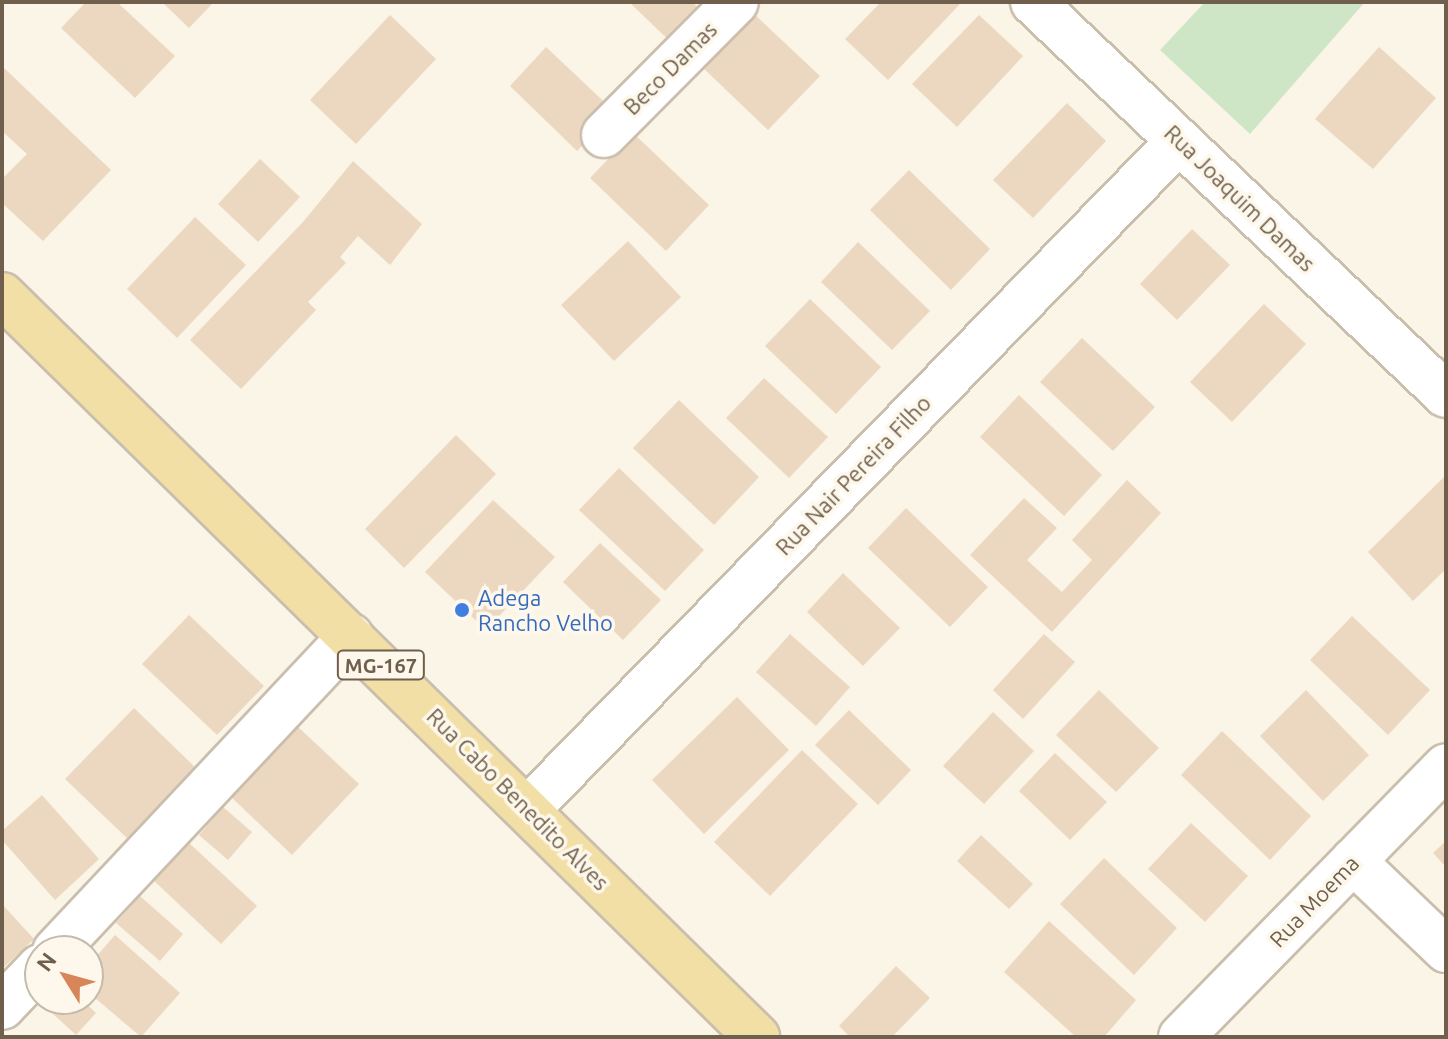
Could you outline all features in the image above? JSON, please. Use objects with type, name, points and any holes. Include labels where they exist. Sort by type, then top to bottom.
[{"type":"main road","name":"Rua Cabo Benedito Alves","points":[[2,295],[757,1037]]},
{"type":"street","name":"Beco Damas","points":[[604,135],[736,2]]},
{"type":"street","name":"Rua Joaquim Damas","points":[[1033,2],[1446,395]]},
{"type":"street","name":"Rua Nair Pereira Filho","points":[[528,809],[1179,141]]},
{"type":"street","points":[[70,935],[351,636]]},
{"type":"street","name":"Rua Moema","points":[[1181,1037],[1446,766]]},
{"type":"street","points":[[1353,861],[1446,950]]},
{"type":"street","points":[[2,1007],[24,984]]},
{"type":"green space","points":[[1205,2],[1365,2],[1250,134],[1160,50]]},
{"type":"building","points":[[86,2],[117,2],[175,56],[135,98],[61,28]]},
{"type":"building","points":[[162,2],[214,2],[189,28]]},
{"type":"building","points":[[629,2],[692,2],[709,17],[678,49]]},
{"type":"building","points":[[881,2],[960,4],[888,80],[845,39]]},
{"type":"building","points":[[752,12],[820,76],[768,130],[700,65]]},
{"type":"building","points":[[390,15],[436,59],[356,144],[310,100]]},
{"type":"building","points":[[979,15],[1023,56],[957,127],[912,84]]},
{"type":"building","points":[[546,47],[615,112],[577,151],[510,86]]},
{"type":"building","points":[[1379,47],[1436,98],[1373,169],[1315,119]]},
{"type":"building","points":[[2,66],[111,170],[43,241],[2,203],[2,179],[27,154],[2,131]]},
{"type":"building","points":[[1067,103],[1106,141],[1033,218],[993,180]]},
{"type":"building","points":[[633,133],[709,205],[666,251],[590,178]]},
{"type":"building","points":[[260,159],[300,197],[258,242],[218,204]]},
{"type":"building","points":[[353,161],[422,224],[390,265],[358,236],[340,257],[346,263],[308,302],[316,310],[241,389],[190,340],[303,222]]},
{"type":"building","points":[[909,170],[990,249],[951,290],[870,210]]},
{"type":"building","points":[[195,217],[246,265],[177,338],[127,289]]},
{"type":"building","points":[[1192,229],[1230,265],[1177,320],[1140,284]]},
{"type":"building","points":[[628,241],[681,297],[614,361],[561,305]]},
{"type":"building","points":[[858,242],[930,311],[892,350],[821,282]]},
{"type":"building","points":[[810,299],[881,367],[836,414],[765,346]]},
{"type":"building","points":[[1264,304],[1306,344],[1232,422],[1190,382]]},
{"type":"building","points":[[1082,338],[1155,407],[1113,451],[1040,382]]},
{"type":"building","points":[[764,378],[828,437],[789,478],[726,418]]},
{"type":"building","points":[[1019,395],[1102,475],[1064,516],[980,437]]},
{"type":"building","points":[[679,400],[759,477],[714,525],[633,448]]},
{"type":"building","points":[[456,435],[496,474],[404,568],[365,529]]},
{"type":"building","points":[[619,468],[704,550],[665,591],[579,510]]},
{"type":"building","points":[[1446,475],[1446,569],[1413,601],[1368,552]]},
{"type":"building","points":[[1127,480],[1161,513],[1052,632],[970,555],[1024,498],[1057,528],[1027,560],[1062,592],[1092,560],[1072,540]]},
{"type":"building","points":[[493,500],[555,557],[486,630],[425,572]]},
{"type":"building","points":[[906,508],[988,587],[950,627],[868,548]]},
{"type":"building","points":[[600,543],[661,600],[623,640],[563,582]]},
{"type":"building","points":[[843,573],[900,628],[863,666],[807,612]]},
{"type":"building","points":[[189,615],[264,686],[217,735],[142,664]]},
{"type":"building","points":[[1352,616],[1430,690],[1388,735],[1310,660]]},
{"type":"building","points":[[790,634],[850,687],[816,726],[756,672]]},
{"type":"building","points":[[1044,634],[1075,662],[1023,719],[993,690]]},
{"type":"building","points":[[1099,690],[1159,748],[1116,792],[1056,735]]},
{"type":"building","points":[[1306,690],[1369,755],[1323,801],[1260,736]]},
{"type":"building","points":[[737,697],[789,750],[704,834],[652,780]]},
{"type":"building","points":[[134,708],[198,770],[130,841],[65,779]]},
{"type":"building","points":[[849,710],[911,770],[878,805],[815,745]]},
{"type":"building","points":[[993,712],[1034,751],[984,804],[943,766]]},
{"type":"building","points":[[295,724],[359,784],[292,855],[228,794]]},
{"type":"building","points":[[1222,731],[1311,816],[1270,860],[1181,775]]},
{"type":"building","points":[[802,750],[858,804],[770,896],[714,842]]},
{"type":"building","points":[[1055,753],[1107,802],[1070,840],[1019,791]]},
{"type":"building","points":[[42,795],[99,859],[55,900],[2,840],[2,831]]},
{"type":"building","points":[[223,807],[252,832],[228,860],[199,835]]},
{"type":"building","points":[[1191,823],[1248,876],[1205,922],[1148,869]]},
{"type":"building","points":[[981,835],[1033,884],[1009,909],[957,861]]},
{"type":"building","points":[[187,841],[257,906],[221,944],[151,878]]},
{"type":"building","points":[[1446,841],[1446,867],[1433,853]]},
{"type":"building","points":[[1104,858],[1177,928],[1134,975],[1060,904]]},
{"type":"building","points":[[140,896],[183,934],[160,961],[116,923]]},
{"type":"building","points":[[2,904],[30,935],[24,935],[24,948],[2,969]]},
{"type":"building","points":[[1049,921],[1136,1000],[1104,1037],[1076,1037],[1004,972]]},
{"type":"building","points":[[115,935],[180,993],[141,1037],[104,1006],[104,948]]},
{"type":"building","points":[[896,966],[930,998],[892,1037],[850,1037],[839,1026]]},
{"type":"building","points":[[54,1015],[94,1015],[76,1035]]},
{"type":"place","name":"Adega Rancho Velho","points":[[462,610]]}]
